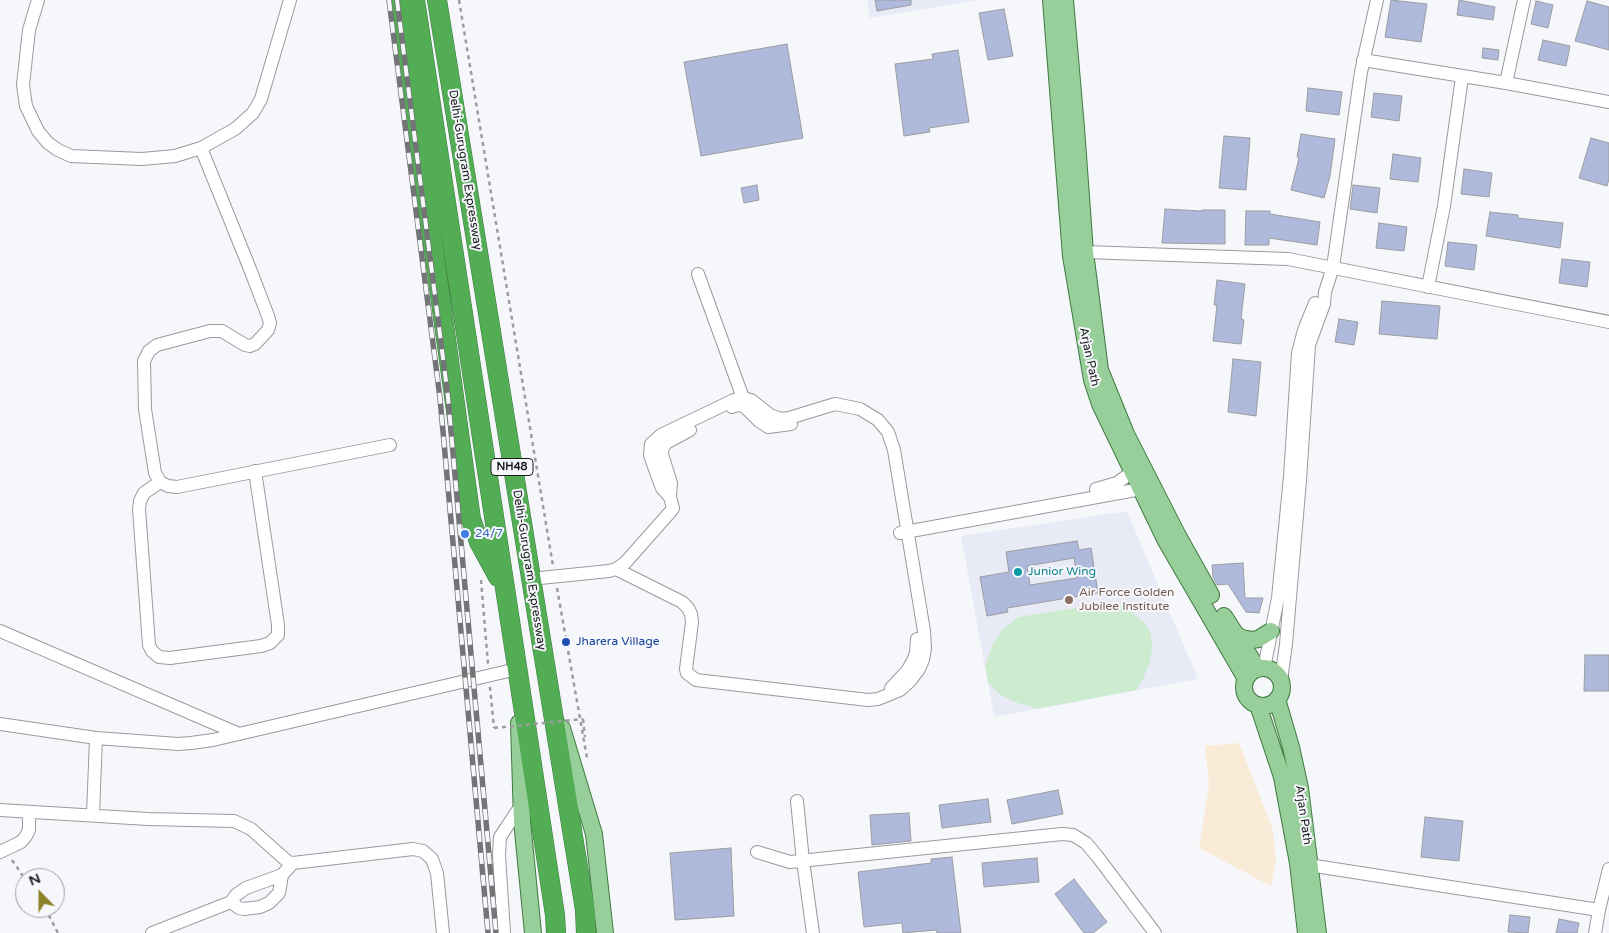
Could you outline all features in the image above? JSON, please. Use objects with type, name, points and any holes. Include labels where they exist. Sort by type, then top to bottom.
[{"type":"highway","points":[[399,0],[471,519],[478,542],[504,589]]},
{"type":"highway","name":"Delhi-Gurugram Expressway","points":[[415,0],[555,915],[556,933]]},
{"type":"highway","name":"Delhi-Gurugram Expressway","points":[[437,0],[585,910],[586,933]]},
{"type":"main road","name":"Arjan Path","points":[[1050,0],[1071,256],[1092,380],[1100,404],[1166,541],[1256,672]]},
{"type":"main road","name":"Arjan Path","points":[[1064,0],[1085,252],[1100,370],[1126,434],[1178,536],[1256,672]]},
{"type":"main road","points":[[1234,634],[1252,640],[1271,631]]},
{"type":"main road","points":[[517,669],[522,804],[533,933]]},
{"type":"main road","points":[[545,670],[594,834],[605,933]]},
{"type":"main road","points":[[1274,671],[1280,680],[1282,690],[1277,700],[1268,705],[1258,705],[1249,699],[1246,694],[1245,690],[1256,672],[1274,671]]},
{"type":"main road","name":"Arjan Path","points":[[1277,700],[1291,747],[1300,788],[1306,933]]},
{"type":"main road","name":"Arjan Path","points":[[1258,705],[1279,763],[1304,864],[1318,933]]},
{"type":"street","points":[[38,0],[29,30],[23,85],[26,106],[38,131],[48,143],[70,156],[117,159],[175,156],[201,148],[235,129],[253,113],[261,99],[290,0]]},
{"type":"street","points":[[1280,680],[1286,644],[1309,345],[1325,300],[1325,292],[1334,267],[1363,60],[1377,0]]},
{"type":"street","points":[[1506,83],[1524,0]]},
{"type":"street","points":[[1363,60],[1609,102]]},
{"type":"street","points":[[1428,287],[1444,206],[1462,77]]},
{"type":"street","points":[[201,148],[270,323],[268,330],[256,344],[250,346],[222,331],[210,331],[157,345],[149,351],[144,361],[145,410],[155,473],[160,482],[168,486],[177,487],[390,445]]},
{"type":"street","points":[[1085,252],[1270,258],[1334,267],[1609,322]]},
{"type":"street","points":[[698,274],[743,398]]},
{"type":"street","points":[[1256,672],[1271,631],[1278,598],[1290,477],[1298,353],[1304,330],[1316,301],[1325,292]]},
{"type":"street","points":[[616,569],[682,602],[688,608],[692,622],[686,668],[691,677],[697,676],[838,693],[867,694],[886,692],[907,671],[916,653],[916,623],[894,450],[888,432],[878,420],[860,409],[835,404],[781,419],[770,415],[751,400],[743,398],[734,400],[661,436],[651,444],[650,455],[656,475],[662,488],[670,497]]},
{"type":"street","points":[[530,579],[616,569],[625,562],[673,508],[670,497],[671,483],[662,456],[662,448],[734,406],[744,406],[764,425],[772,427],[844,412],[863,417],[879,432],[886,450],[903,528]]},
{"type":"street","points":[[160,482],[144,493],[139,509],[149,645],[152,651],[160,657],[170,658],[261,646],[270,643],[278,635],[255,471]]},
{"type":"street","points":[[903,528],[1102,487],[1117,483],[1132,472]]},
{"type":"street","points":[[903,528],[1141,489]]},
{"type":"street","points":[[0,631],[239,734]]},
{"type":"street","points":[[0,724],[96,738],[178,744],[213,740],[517,669]]},
{"type":"street","points":[[94,816],[96,738]]},
{"type":"street","points":[[796,801],[814,933]]},
{"type":"street","points":[[504,933],[498,855],[500,838],[522,804]]},
{"type":"street","points":[[0,810],[94,816],[234,821],[251,829],[288,862],[293,863],[413,849],[423,851],[432,859],[437,873],[443,933]]},
{"type":"street","points":[[3,851],[21,842],[26,836],[29,830],[29,812]]},
{"type":"street","points":[[757,852],[782,861],[803,861],[1062,834],[1072,835],[1080,838],[1097,856],[1155,933]]},
{"type":"street","points":[[152,933],[231,902],[242,890],[282,875],[293,863]]},
{"type":"street","points":[[1304,864],[1599,910]]},
{"type":"street","points":[[1595,933],[1609,869]]},
{"type":"street","points":[[231,902],[244,909],[260,907],[269,903],[279,894],[282,875]]},
{"type":"path","points":[[459,0],[555,576],[587,759],[583,719],[494,728],[492,698]]},
{"type":"path","points":[[3,851],[16,868]]},
{"type":"path","points":[[50,918],[58,933]]},
{"type":"shaded area","points":[[867,0],[980,0],[870,18]]},
{"type":"shaded area","name":"Air Force Golden Jubilee Institute","points":[[1127,511],[1198,679],[994,717],[961,536]]},
{"type":"shaded area","points":[[1239,743],[1273,830],[1276,860],[1271,886],[1199,848],[1209,785],[1205,746]]},
{"type":"green space","points":[[1108,603],[1119,604],[1133,613],[1146,624],[1151,635],[1152,649],[1149,664],[1136,690],[1037,709],[1012,701],[998,693],[988,682],[985,665],[993,643],[1003,629],[1018,617]]},
{"type":"building","points":[[875,0],[911,0],[911,5],[877,11]]},
{"type":"building","points":[[1391,0],[1427,4],[1421,42],[1385,37]]},
{"type":"building","points":[[1459,0],[1495,7],[1493,20],[1457,15]]},
{"type":"building","points":[[1536,1],[1553,5],[1548,28],[1531,24]]},
{"type":"building","points":[[1587,1],[1609,7],[1609,50],[1575,41]]},
{"type":"building","points":[[1004,9],[1013,56],[988,60],[979,13]]},
{"type":"building","points":[[1543,40],[1570,46],[1566,66],[1538,60]]},
{"type":"building","points":[[787,44],[803,138],[701,156],[684,62]]},
{"type":"building","points":[[1483,48],[1499,50],[1498,60],[1482,58]]},
{"type":"building","points":[[958,50],[969,122],[929,128],[930,132],[904,136],[895,64],[933,59],[932,54]]},
{"type":"building","points":[[1308,88],[1342,92],[1339,115],[1306,111]]},
{"type":"building","points":[[1374,93],[1402,96],[1399,121],[1371,117]]},
{"type":"building","points":[[1301,134],[1335,139],[1330,176],[1324,198],[1291,190],[1299,158],[1297,157]]},
{"type":"building","points":[[1224,136],[1250,138],[1246,190],[1219,188]]},
{"type":"building","points":[[1591,138],[1609,143],[1609,179],[1607,186],[1579,178]]},
{"type":"building","points":[[1393,154],[1421,158],[1418,182],[1390,179]]},
{"type":"building","points":[[1464,169],[1492,173],[1489,197],[1461,194]]},
{"type":"building","points":[[757,185],[759,200],[744,203],[741,188]]},
{"type":"building","points":[[1353,185],[1380,188],[1377,213],[1350,209]]},
{"type":"building","points":[[1165,209],[1225,210],[1225,244],[1162,243]]},
{"type":"building","points":[[1246,211],[1270,211],[1270,214],[1320,222],[1317,245],[1269,238],[1269,245],[1245,245]]},
{"type":"building","points":[[1490,212],[1518,215],[1518,218],[1563,223],[1560,248],[1486,236]]},
{"type":"building","points":[[1379,223],[1407,227],[1404,251],[1376,248]]},
{"type":"building","points":[[1448,242],[1477,245],[1474,270],[1445,266]]},
{"type":"building","points":[[1562,259],[1590,262],[1587,287],[1559,283]]},
{"type":"building","points":[[1217,280],[1245,284],[1241,319],[1244,320],[1241,344],[1213,341],[1217,305],[1214,305]]},
{"type":"building","points":[[1382,301],[1440,306],[1437,339],[1379,334]]},
{"type":"building","points":[[1339,319],[1358,322],[1354,345],[1335,342]]},
{"type":"building","points":[[1233,359],[1261,362],[1256,416],[1228,412]]},
{"type":"building","name":"Junior Wing","points":[[1077,541],[1079,550],[1091,548],[1098,593],[1007,608],[1008,612],[987,616],[980,577],[1009,572],[1006,552]],"holes":[[[1074,558],[1077,578],[1030,585],[1027,566]]]},
{"type":"building","points":[[1243,563],[1245,598],[1263,598],[1259,613],[1246,612],[1228,584],[1217,585],[1213,577],[1212,565]]},
{"type":"building","points":[[1585,655],[1609,655],[1609,691],[1584,691]]},
{"type":"building","points":[[1058,790],[1063,814],[1012,824],[1007,800]]},
{"type":"building","points":[[988,799],[991,822],[942,828],[939,805]]},
{"type":"building","points":[[909,813],[911,841],[872,845],[870,815]]},
{"type":"building","points":[[1425,817],[1463,821],[1459,861],[1421,857]]},
{"type":"building","points":[[731,848],[734,916],[675,920],[670,853]]},
{"type":"building","points":[[952,857],[961,933],[937,933],[936,930],[903,933],[902,923],[864,927],[858,872],[931,863],[931,859]]},
{"type":"building","points":[[1037,858],[1039,882],[984,887],[982,863]]},
{"type":"building","points":[[1074,879],[1107,922],[1093,933],[1084,933],[1055,894]]},
{"type":"building","points":[[1510,915],[1530,917],[1528,933],[1508,932]]},
{"type":"building","points":[[1559,919],[1579,923],[1577,933],[1556,933]]},
{"type":"railway","points":[[389,0],[440,398],[488,933]]},
{"type":"railway","points":[[397,0],[448,397],[496,933]]},
{"type":"place","name":"24/7","points":[[465,534]]},
{"type":"place","name":"Junior Wing","points":[[1018,572]]},
{"type":"place","name":"Air Force Golden Jubilee Institute","points":[[1069,600]]},
{"type":"place","name":"Jharera Village","points":[[566,642]]}]
